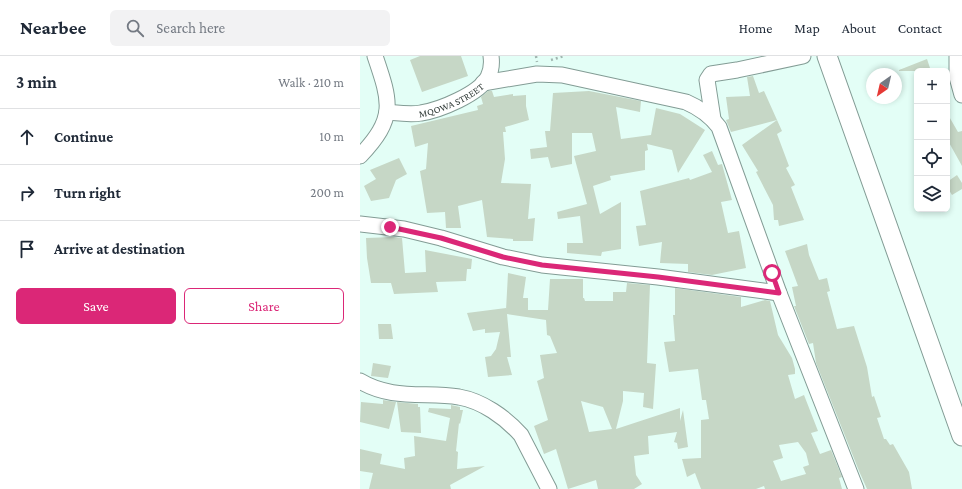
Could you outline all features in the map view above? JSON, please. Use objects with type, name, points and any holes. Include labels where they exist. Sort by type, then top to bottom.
[{"type":"main road","points":[[827,56],[962,436]]},
{"type":"street","points":[[360,156],[382,128],[387,112],[387,94],[375,56]]},
{"type":"street","name":"MQOWA STREET","points":[[387,112],[410,114],[430,111],[465,97],[483,84],[488,77],[491,67],[491,56]]},
{"type":"street","points":[[713,119],[707,80],[711,74],[803,56]]},
{"type":"street","points":[[957,56],[957,77],[962,95]]},
{"type":"street","points":[[483,84],[537,74],[562,75],[686,102],[697,107],[713,119],[720,128],[779,293],[856,489]]},
{"type":"street","points":[[360,224],[404,229],[441,238],[503,257],[542,265],[658,277],[779,293]]},
{"type":"street","points":[[360,381],[368,386],[395,394],[458,397],[490,409],[521,435],[549,489]]},
{"type":"building","points":[[420,56],[461,56],[468,76],[422,92],[410,60]]},
{"type":"building","points":[[927,59],[930,68],[914,68],[914,71],[902,71],[902,69]]},
{"type":"building","points":[[753,76],[759,93],[764,91],[777,120],[731,132],[726,120],[729,119],[726,97],[750,96],[747,77]]},
{"type":"building","points":[[488,91],[492,91],[494,97],[513,94],[513,96],[526,95],[526,106],[529,120],[505,127],[506,132],[503,132],[505,159],[501,183],[531,184],[528,219],[535,218],[533,241],[513,241],[513,239],[487,237],[482,200],[458,206],[461,228],[446,228],[445,212],[427,213],[420,171],[426,169],[428,143],[415,147],[411,126],[478,110],[477,106],[483,104],[481,97]]},
{"type":"building","points":[[589,91],[641,101],[640,112],[616,107],[621,139],[651,135],[656,108],[680,114],[705,130],[678,173],[672,150],[647,144],[648,150],[645,151],[645,170],[610,176],[611,180],[593,186],[600,214],[621,202],[621,249],[602,252],[601,256],[567,253],[567,243],[583,243],[580,216],[558,219],[557,212],[587,204],[574,156],[596,151],[592,133],[572,133],[572,164],[551,168],[548,157],[531,159],[530,149],[547,147],[545,131],[550,131],[553,93]]},
{"type":"building","points":[[950,118],[958,132],[962,131],[962,166],[950,144]]},
{"type":"building","points":[[777,120],[782,131],[777,134],[789,166],[786,168],[795,185],[791,187],[804,220],[779,226],[778,220],[774,220],[773,205],[756,172],[758,171],[742,145]]},
{"type":"building","points":[[712,151],[718,165],[722,164],[732,200],[721,202],[728,233],[739,231],[746,268],[712,275],[688,272],[688,264],[660,263],[662,242],[639,246],[636,226],[646,225],[640,191],[689,178],[690,180],[712,172],[703,155]]},
{"type":"building","points":[[399,158],[407,174],[396,180],[389,198],[371,201],[364,186],[376,179],[370,170]]},
{"type":"building","points":[[957,175],[962,183],[962,189],[952,195],[950,192],[950,180]]},
{"type":"building","points":[[366,238],[402,238],[405,273],[426,272],[425,250],[472,259],[471,269],[467,269],[466,281],[436,282],[438,292],[394,294],[391,283],[371,283],[367,258]]},
{"type":"building","points":[[807,244],[809,255],[819,280],[827,278],[830,291],[827,292],[837,329],[854,326],[867,367],[872,397],[874,396],[881,417],[877,418],[884,439],[886,439],[890,445],[893,444],[909,472],[912,489],[867,489],[859,471],[816,363],[813,343],[809,344],[794,306],[796,306],[792,287],[798,286],[785,251]]},
{"type":"building","points":[[508,273],[526,277],[523,298],[528,298],[528,310],[548,310],[550,279],[583,279],[583,298],[585,301],[613,301],[613,292],[626,292],[627,283],[650,285],[647,363],[656,364],[653,409],[643,407],[644,393],[623,391],[623,401],[616,429],[680,408],[680,421],[683,410],[688,447],[678,449],[677,443],[674,442],[677,432],[648,436],[649,454],[634,456],[636,475],[642,484],[634,489],[598,489],[596,480],[568,489],[556,449],[544,454],[534,426],[548,420],[537,381],[544,378],[540,355],[557,353],[550,336],[547,335],[546,320],[507,314],[511,357],[507,357],[512,375],[488,377],[485,357],[491,356],[496,349],[500,332],[485,333],[485,329],[473,331],[467,313],[506,308],[506,310]],"holes":[[[581,401],[603,407],[612,429],[589,432]]]},
{"type":"building","points":[[675,288],[741,297],[741,307],[765,300],[770,301],[778,335],[792,358],[795,369],[795,374],[788,375],[795,399],[804,395],[818,431],[811,433],[820,454],[831,450],[842,477],[839,478],[842,489],[765,489],[764,486],[756,489],[701,489],[695,473],[687,477],[682,459],[701,458],[701,420],[709,419],[706,400],[702,400],[698,369],[669,372],[664,342],[675,341],[673,315],[675,315]],"holes":[[[798,442],[806,453],[809,465],[803,467],[806,474],[781,481],[773,461],[783,458],[779,445]]]},
{"type":"building","points":[[378,324],[391,324],[393,339],[379,339]]},
{"type":"building","points":[[373,363],[391,366],[388,378],[371,376]]},
{"type":"building","points":[[383,400],[396,402],[389,429],[360,422],[361,402],[383,404]]},
{"type":"building","points":[[397,402],[418,404],[418,407],[420,407],[421,433],[401,432]]},
{"type":"building","points":[[451,405],[460,407],[460,410],[463,410],[460,424],[459,423],[456,451],[458,452],[457,469],[485,466],[450,485],[451,489],[369,489],[373,473],[360,471],[360,449],[382,454],[380,464],[405,469],[404,458],[415,456],[414,436],[446,441],[450,418],[428,412],[429,408],[451,409]]},
{"type":"route","points":[[390,227],[441,238],[503,257],[542,265],[658,277],[779,293],[772,273]]}]
